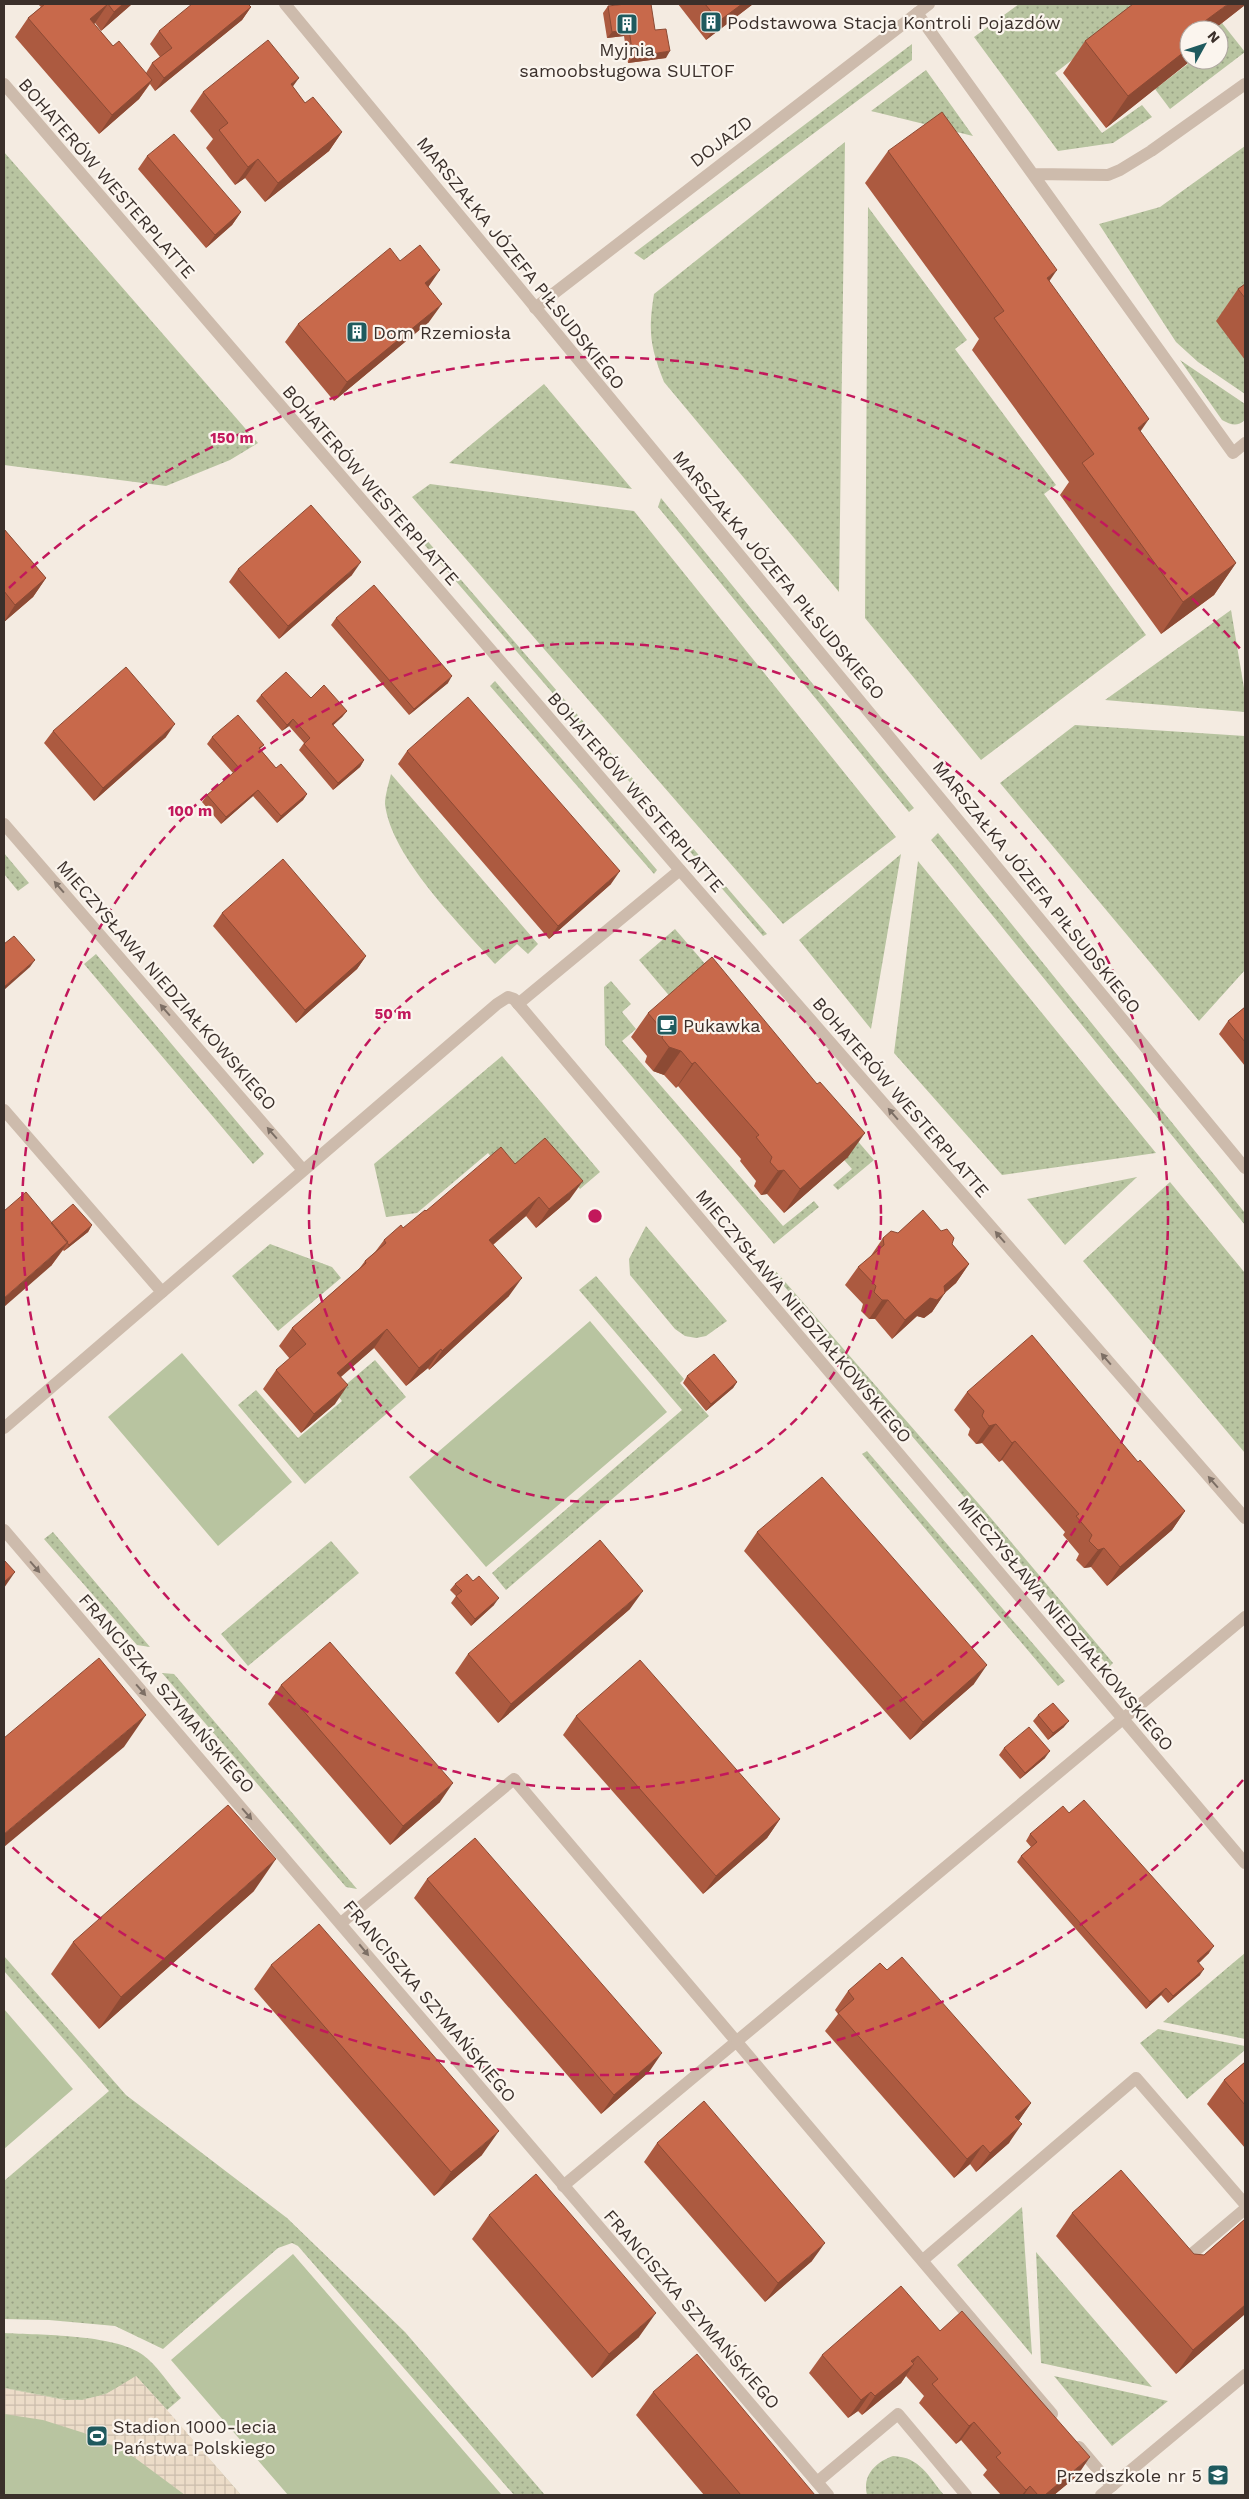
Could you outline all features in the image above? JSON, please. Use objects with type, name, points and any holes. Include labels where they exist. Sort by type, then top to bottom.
[{"type":"street","name":"MARSZAŁKA JÓZEFA PIŁSUDSKIEGO","points":[[285,4],[1245,1168]]},
{"type":"street","name":"DOJAZD","points":[[535,308],[929,4]]},
{"type":"street","points":[[917,13],[1233,453],[1245,444]]},
{"type":"street","name":"BOHATERÓW WESTERPLATTE","points":[[4,84],[680,870],[1245,1518]]},
{"type":"street","points":[[1034,174],[1108,175],[1120,170],[1151,151],[1245,84]]},
{"type":"street","name":"MIECZYSŁAWA NIEDZIAŁKOWSKIEGO","points":[[4,824],[303,1170]]},
{"type":"street","points":[[4,1428],[497,1004],[508,997],[518,1004],[680,870]]},
{"type":"street","name":"MIECZYSŁAWA NIEDZIAŁKOWSKIEGO","points":[[518,1004],[1245,1863]]},
{"type":"street","points":[[4,1110],[162,1292]]},
{"type":"street","name":"FRANCISZKA SZYMAŃSKIEGO","points":[[4,1530],[342,1923],[563,2186],[828,2495]]},
{"type":"street","points":[[563,2186],[1245,1617]]},
{"type":"street","points":[[342,1923],[514,1779],[1058,2421]]},
{"type":"street","points":[[923,2260],[1136,2078],[1245,2204]]},
{"type":"street","points":[[1171,2271],[1245,2209]]},
{"type":"street","points":[[1101,2495],[1245,2375]]},
{"type":"street","points":[[817,2482],[898,2414],[966,2495]]},
{"type":"street","points":[[1070,2436],[1112,2486]]},
{"type":"green space","points":[[1019,4],[1140,4],[1142,7],[1055,73],[1102,133],[1142,105],[1152,117],[1113,143],[1058,151],[974,37]]},
{"type":"green space","points":[[1229,32],[1245,52],[1229,64]]},
{"type":"green space","points":[[912,44],[912,60],[644,260],[634,253]]},
{"type":"green space","points":[[926,70],[973,136],[871,111]]},
{"type":"green space","points":[[1180,70],[1221,70],[1170,109],[1155,89]]},
{"type":"green space","points":[[845,142],[839,592],[664,382],[651,339],[651,319],[654,294]]},
{"type":"green space","points":[[1245,146],[1245,394],[1198,362],[1176,342],[1099,224],[1160,207]]},
{"type":"green space","points":[[4,152],[258,443],[230,460],[166,486],[4,465]]},
{"type":"green space","points":[[868,207],[967,340],[955,349],[1056,485],[1044,494],[1146,635],[981,760],[865,618]]},
{"type":"green space","points":[[1180,360],[1245,404],[1245,420],[1239,424],[1234,424],[1222,420]]},
{"type":"green space","points":[[544,384],[632,489],[449,463]]},
{"type":"green space","points":[[430,484],[634,511],[896,837],[783,924],[412,497]]},
{"type":"green space","points":[[661,498],[914,808],[909,812],[658,507]]},
{"type":"green space","points":[[399,508],[767,934],[763,936],[396,512]]},
{"type":"green space","points":[[1231,610],[1245,694],[1245,712],[1105,700]]},
{"type":"green space","points":[[495,681],[657,870],[654,874],[490,686]]},
{"type":"green space","points":[[1075,725],[1245,736],[1245,970],[1199,1021],[1000,783]]},
{"type":"green space","points":[[391,774],[538,944],[528,954],[517,944],[495,964],[429,889],[400,846],[390,824],[385,804]]},
{"type":"green space","points":[[938,833],[1245,1213],[1245,1225],[931,840]]},
{"type":"green space","points":[[4,853],[29,883],[18,891],[4,874]]},
{"type":"green space","points":[[901,854],[871,1029],[799,940]]},
{"type":"green space","points":[[918,861],[1156,1153],[1002,1175],[894,1053]]},
{"type":"green space","points":[[675,929],[874,1160],[838,1190],[833,1185],[852,1169],[690,984],[672,999],[639,960]]},
{"type":"green space","points":[[96,954],[264,1154],[253,1164],[84,964]]},
{"type":"green space","points":[[611,981],[631,1004],[622,1012],[636,1029],[622,1041],[783,1226],[814,1201],[819,1207],[774,1244],[605,1045],[604,987]]},
{"type":"green space","points":[[502,1056],[600,1172],[580,1189],[541,1144],[506,1174],[488,1153],[417,1213],[386,1217],[374,1164]]},
{"type":"green space","points":[[1137,1177],[1065,1245],[1027,1199]]},
{"type":"green space","points":[[1170,1182],[1245,1273],[1245,1453],[1083,1261]]},
{"type":"green space","points":[[646,1226],[727,1321],[706,1336],[696,1338],[685,1336],[675,1329],[630,1275],[629,1259]]},
{"type":"green space","points":[[270,1244],[332,1267],[341,1278],[278,1331],[232,1276]]},
{"type":"green space","points":[[773,1268],[985,1511],[1113,1663],[1109,1667],[772,1272]]},
{"type":"green space","points":[[596,1276],[684,1379],[680,1383],[709,1416],[506,1590],[492,1573],[682,1410],[579,1290]]},
{"type":"green space","points":[[590,1321],[667,1412],[486,1567],[409,1477]]},
{"type":"green space","points":[[182,1353],[292,1482],[218,1546],[108,1417]]},
{"type":"green space","points":[[375,1360],[406,1397],[305,1484],[238,1405],[256,1390],[298,1438],[342,1401],[336,1393]]},
{"type":"green space","points":[[867,1451],[1065,1681],[1058,1686],[862,1454]]},
{"type":"green space","points":[[53,1532],[150,1647],[137,1645],[44,1539]]},
{"type":"green space","points":[[331,1541],[359,1573],[248,1666],[221,1634]]},
{"type":"green space","points":[[162,1673],[174,1674],[357,1889],[346,1887]]},
{"type":"green space","points":[[1245,1953],[1245,2039],[1163,2022]]},
{"type":"green space","points":[[4,1956],[126,2095],[287,2218],[405,2332],[545,2495],[514,2495],[298,2246],[292,2243],[278,2248],[163,2349],[115,2326],[49,2320],[4,2319],[4,2181],[109,2091],[4,1971]]},
{"type":"green space","points":[[4,2009],[73,2089],[4,2149]]},
{"type":"green space","points":[[1158,2029],[1245,2046],[1245,2050],[1187,2099],[1140,2043]]},
{"type":"green space","points":[[1022,2207],[1032,2355],[957,2265]]},
{"type":"green space","points":[[1036,2252],[1152,2387],[1041,2363]]},
{"type":"green space","points":[[293,2254],[501,2494],[288,2495],[171,2360]]},
{"type":"green space","points":[[4,2333],[96,2339],[130,2348],[143,2355],[154,2365],[181,2398],[167,2410],[136,2376],[118,2388],[87,2399],[57,2398],[4,2388]]},
{"type":"green space","name":"Stadion 1000-lecia Państwa Polskiego","points":[[136,2376],[241,2495],[4,2495],[4,2388],[57,2398],[87,2399],[118,2388]]},
{"type":"green space","points":[[1054,2376],[1168,2401],[1112,2446]]},
{"type":"green space","points":[[893,2456],[902,2457],[917,2464],[944,2495],[867,2495],[867,2481],[872,2470],[881,2462]]},
{"type":"shaded area","points":[[136,2376],[241,2495],[185,2495],[127,2452],[84,2433],[43,2420],[4,2414],[4,2388],[65,2400],[82,2400],[106,2394]]},
{"type":"building","points":[[45,4],[108,4],[90,19],[113,46],[119,41],[152,80],[112,115],[28,18]]},
{"type":"building","points":[[108,4],[123,4],[114,12]]},
{"type":"building","points":[[192,4],[248,4],[251,7],[164,78],[152,63],[172,48],[159,31]]},
{"type":"building","name":"Myjnia samoobsługowa SULTOF","points":[[651,4],[655,30],[666,29],[670,51],[633,57],[629,29],[612,32],[608,6]]},
{"type":"building","points":[[705,4],[742,4],[719,21]]},
{"type":"building","points":[[1133,4],[1228,4],[1206,20],[1179,20],[1179,56],[1128,96],[1085,41]]},
{"type":"building","points":[[268,40],[299,78],[291,84],[305,103],[313,97],[342,132],[278,183],[258,159],[248,167],[219,130],[228,123],[203,92]]},
{"type":"building","points":[[942,112],[1057,270],[1047,278],[1149,419],[1138,428],[1236,563],[1183,602],[1082,463],[1094,454],[994,318],[1004,311],[888,151]]},
{"type":"building","points":[[174,134],[241,212],[215,235],[147,156]]},
{"type":"building","name":"Dom Rzemiosła","points":[[420,245],[440,270],[425,283],[442,304],[347,382],[298,324],[390,248],[400,261]]},
{"type":"building","points":[[1245,284],[1245,298],[1238,289]]},
{"type":"building","points":[[311,505],[361,562],[288,626],[238,569]]},
{"type":"building","points":[[4,529],[46,578],[15,605],[4,591]]},
{"type":"building","points":[[374,585],[452,676],[414,709],[336,618]]},
{"type":"building","points":[[126,667],[175,724],[103,788],[53,731]]},
{"type":"building","points":[[286,672],[311,698],[324,685],[347,711],[332,724],[364,760],[338,783],[304,744],[310,738],[293,719],[287,725],[261,695]]},
{"type":"building","points":[[468,697],[620,871],[558,926],[407,751]]},
{"type":"building","points":[[238,715],[264,745],[259,748],[276,768],[281,764],[307,794],[281,816],[258,790],[226,817],[207,795],[239,768],[212,737]]},
{"type":"building","points":[[283,859],[366,956],[305,1010],[222,913]]},
{"type":"building","points":[[14,936],[35,960],[4,987],[4,944]]},
{"type":"building","points":[[712,957],[817,1084],[820,1082],[865,1133],[800,1189],[784,1170],[778,1171],[770,1162],[772,1157],[756,1137],[759,1135],[695,1062],[692,1064],[681,1051],[669,1047],[662,1038],[664,1032],[648,1013]]},
{"type":"building","points":[[1245,1007],[1245,1042],[1228,1021]]},
{"type":"building","points":[[545,1138],[583,1181],[549,1209],[539,1197],[489,1240],[522,1278],[442,1351],[441,1349],[419,1368],[387,1329],[337,1373],[348,1385],[314,1414],[276,1370],[306,1344],[292,1328],[366,1263],[365,1261],[386,1243],[384,1240],[401,1225],[403,1228],[426,1211],[501,1147],[515,1164]]},
{"type":"building","points":[[26,1192],[68,1242],[4,1298],[4,1211]]},
{"type":"building","points":[[73,1204],[92,1225],[69,1245],[51,1223]]},
{"type":"building","points":[[923,1210],[941,1231],[947,1229],[954,1238],[952,1244],[969,1264],[944,1286],[945,1293],[937,1300],[930,1298],[905,1320],[888,1300],[882,1300],[874,1292],[876,1286],[858,1267],[884,1245],[883,1238],[891,1231],[898,1233]]},
{"type":"building","points":[[1032,1335],[1138,1462],[1140,1460],[1185,1511],[1120,1567],[1104,1548],[1098,1550],[1089,1541],[1092,1535],[1076,1516],[1079,1514],[1015,1441],[1012,1443],[996,1424],[989,1426],[982,1416],[984,1411],[967,1392]]},
{"type":"building","points":[[714,1354],[737,1382],[711,1404],[687,1376]]},
{"type":"building","points":[[822,1477],[987,1665],[923,1722],[757,1532]]},
{"type":"building","points":[[600,1540],[643,1591],[511,1704],[468,1654]]},
{"type":"building","points":[[4,1560],[15,1572],[4,1582]]},
{"type":"building","points":[[467,1574],[473,1581],[479,1576],[499,1598],[475,1619],[456,1596],[462,1591],[455,1584]]},
{"type":"building","points":[[330,1642],[453,1783],[403,1826],[281,1685]]},
{"type":"building","points":[[99,1658],[146,1715],[4,1834],[4,1738]]},
{"type":"building","points":[[640,1660],[780,1819],[716,1876],[576,1716]]},
{"type":"building","points":[[1053,1703],[1069,1721],[1053,1733],[1038,1715]]},
{"type":"building","points":[[1029,1727],[1050,1751],[1025,1773],[1004,1748]]},
{"type":"building","points":[[1084,1800],[1214,1946],[1197,1961],[1204,1969],[1173,1996],[1166,1988],[1150,2002],[1021,1856],[1037,1842],[1030,1834],[1063,1806],[1069,1813]]},
{"type":"building","points":[[228,1805],[276,1859],[121,1997],[73,1942]]},
{"type":"building","points":[[475,1838],[662,2053],[614,2095],[427,1879]]},
{"type":"building","points":[[319,1924],[499,2131],[451,2172],[271,1965]]},
{"type":"building","points":[[902,1957],[1031,2103],[1015,2117],[1022,2124],[990,2153],[983,2145],[967,2159],[838,2013],[854,1999],[848,1991],[880,1963],[887,1970]]},
{"type":"building","points":[[1245,2062],[1245,2105],[1224,2080]]},
{"type":"building","points":[[704,2101],[825,2243],[778,2283],[657,2143]]},
{"type":"building","points":[[1121,2170],[1194,2254],[1204,2255],[1245,2219],[1245,2305],[1193,2350],[1072,2213]]},
{"type":"building","points":[[536,2174],[656,2313],[609,2354],[489,2215]]},
{"type":"building","points":[[901,2286],[940,2331],[962,2311],[1090,2457],[1045,2495],[1038,2495],[1030,2486],[1026,2490],[996,2457],[1001,2453],[974,2422],[969,2426],[932,2384],[938,2379],[918,2356],[911,2361],[914,2364],[875,2396],[871,2392],[861,2400],[822,2355]]},
{"type":"building","points":[[697,2354],[815,2495],[741,2495],[653,2392]]},
{"type":"place","name":"Podstawowa Stacja Kontroli Pojazdów","points":[[711,22]]},
{"type":"place","name":"Myjnia samoobsługowa SULTOF","points":[[627,24]]},
{"type":"place","name":"Dom Rzemiosła","points":[[357,332]]},
{"type":"place","name":"Pukawka","points":[[667,1025]]},
{"type":"place","name":"Stadion 1000-lecia Państwa Polskiego","points":[[97,2436]]},
{"type":"place","name":"Przedszkole nr 5","points":[[1218,2475]]}]
